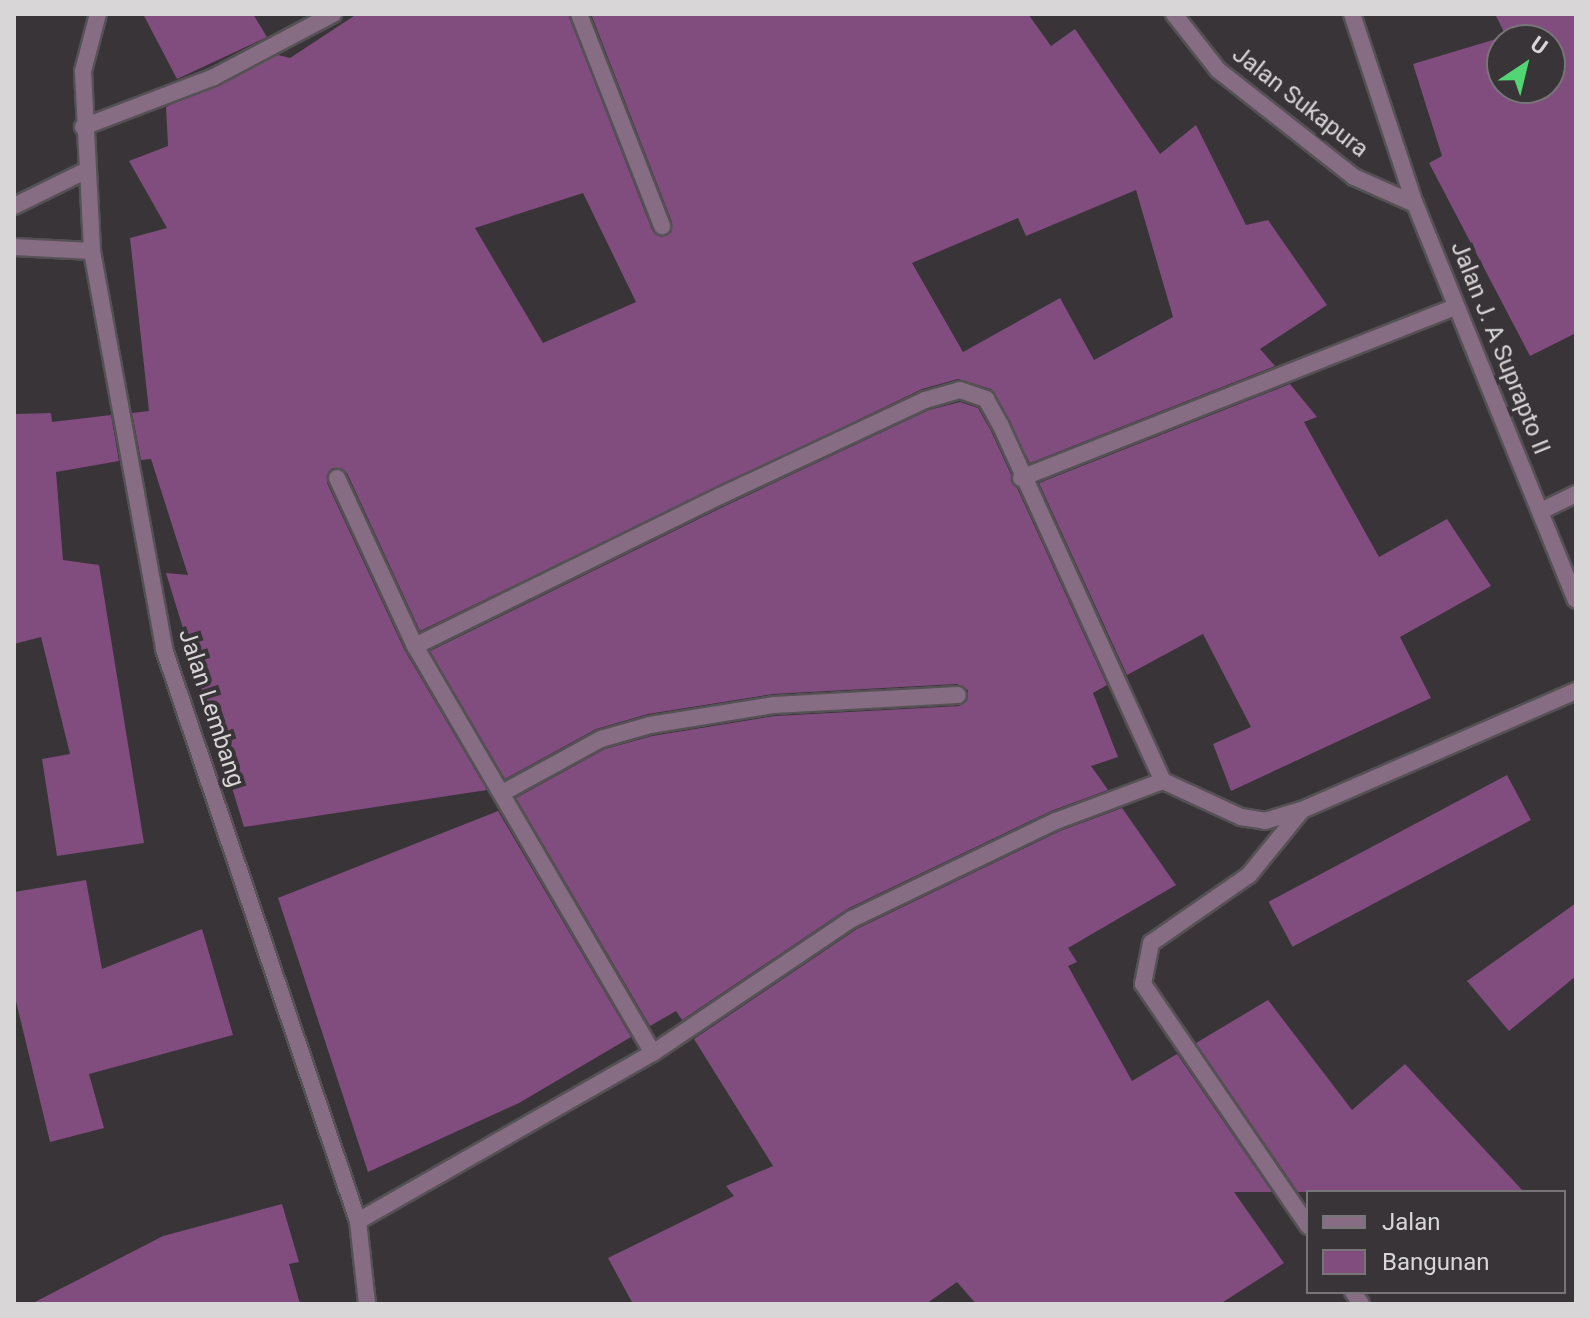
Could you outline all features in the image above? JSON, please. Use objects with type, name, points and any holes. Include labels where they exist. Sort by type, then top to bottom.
[{"type":"street","name":"Jalan Lembang","points":[[98,14],[83,71],[85,171],[92,251],[164,649],[358,1221],[367,1304]]},
{"type":"street","points":[[83,127],[214,77],[333,14]]},
{"type":"street","points":[[579,14],[662,226]]},
{"type":"street","name":"Jalan Sukapura","points":[[1174,14],[1230,80],[1354,177],[1415,204]]},
{"type":"street","name":"Jalan J. A Suprapto II","points":[[1352,14],[1415,204],[1576,600]]},
{"type":"street","points":[[14,206],[85,171]]},
{"type":"street","points":[[14,247],[92,251]]},
{"type":"street","points":[[1021,478],[1456,307]]},
{"type":"street","points":[[415,646],[775,470],[925,400],[960,390],[986,399],[1163,781],[1241,817],[1265,821],[1302,810],[1576,691]]},
{"type":"street","points":[[337,478],[415,646],[504,792],[653,1053]]},
{"type":"street","points":[[1541,511],[1576,494]]},
{"type":"street","points":[[504,792],[601,739],[650,725],[774,705],[958,695]]},
{"type":"street","points":[[358,1221],[653,1053],[852,919],[1056,821],[1163,781]]},
{"type":"street","points":[[1302,810],[1249,875],[1151,943],[1143,984],[1306,1223]]},
{"type":"building","points":[[143,14],[253,14],[267,37],[177,79]]},
{"type":"building","points":[[357,14],[568,14],[652,230],[661,237],[671,232],[672,222],[591,14],[1028,14],[1051,46],[1075,29],[1160,154],[1196,125],[1246,225],[1268,220],[1327,305],[1260,349],[1275,366],[1030,463],[991,389],[958,379],[922,389],[420,631],[347,473],[332,468],[327,483],[405,651],[487,790],[244,827],[166,573],[188,575],[151,459],[141,460],[132,413],[149,411],[130,238],[167,228],[129,161],[168,146],[166,107],[278,55],[290,58]],"holes":[[[1136,190],[1173,317],[1094,360],[1060,298],[963,352],[912,263],[1018,218],[1026,236]],[[583,193],[636,302],[543,343],[475,228]]]},
{"type":"building","points":[[1495,14],[1576,14],[1576,333],[1530,356],[1429,163],[1442,156],[1413,64],[1486,42],[1486,104],[1566,104],[1566,24],[1500,24]]},
{"type":"building","points":[[1290,384],[1317,417],[1304,422],[1379,557],[1447,519],[1491,586],[1400,637],[1431,698],[1231,791],[1213,744],[1251,727],[1203,634],[1127,675],[1039,483]]},
{"type":"building","points":[[960,402],[978,408],[991,431],[1107,685],[1093,693],[1118,757],[1091,766],[1108,790],[1051,811],[847,909],[682,1020],[676,1011],[650,1026],[516,798],[605,749],[652,736],[775,716],[959,706],[967,701],[968,690],[957,684],[773,694],[648,714],[596,729],[505,779],[430,651],[929,410]]},
{"type":"building","points":[[51,413],[52,422],[111,415],[119,461],[56,472],[63,560],[99,565],[144,843],[57,856],[42,759],[70,754],[41,637],[14,644],[14,414]]},
{"type":"building","points":[[1507,775],[1531,820],[1293,947],[1269,902]]},
{"type":"building","points":[[1122,808],[1176,885],[1068,948],[1077,962],[1068,966],[1132,1081],[1177,1054],[1272,1192],[1234,1192],[1284,1263],[1220,1304],[976,1304],[957,1282],[926,1304],[633,1304],[608,1258],[734,1196],[726,1186],[773,1166],[694,1039],[857,929],[1060,831]]},
{"type":"building","points":[[498,811],[631,1037],[519,1103],[368,1172],[278,898]]},
{"type":"building","points":[[86,880],[102,969],[202,929],[233,1035],[89,1074],[104,1128],[50,1142],[14,993],[14,892]]},
{"type":"building","points":[[1576,903],[1576,976],[1509,1031],[1467,981]]},
{"type":"building","points":[[1268,1000],[1352,1110],[1405,1064],[1522,1190],[1298,1192],[1196,1043]]},
{"type":"building","points":[[282,1204],[299,1262],[289,1264],[300,1304],[31,1304],[163,1236]]}]
